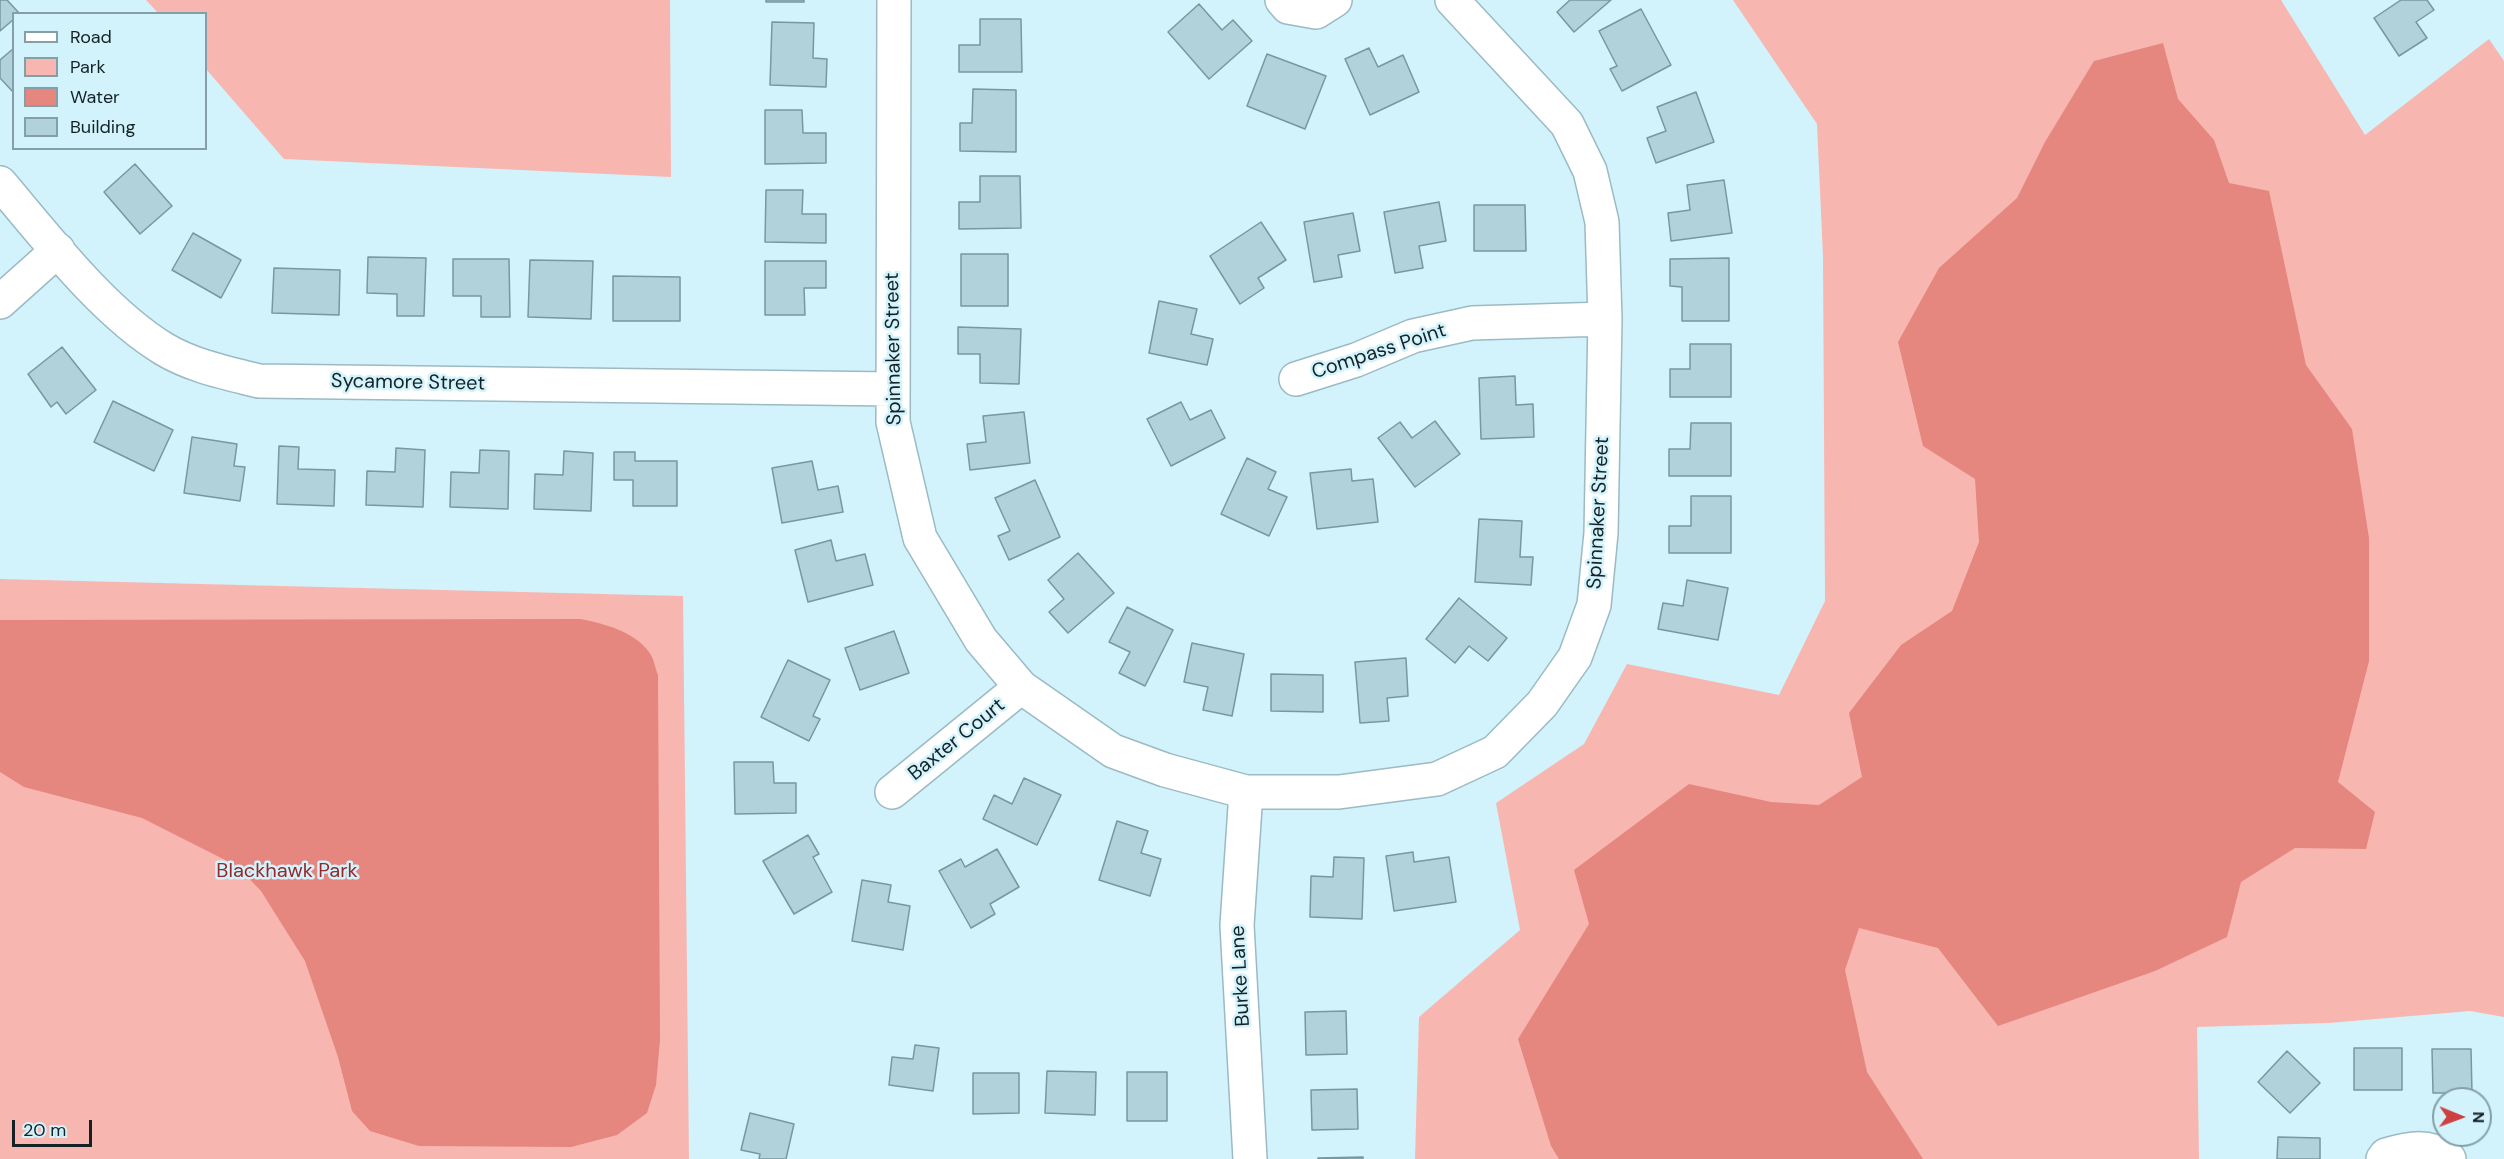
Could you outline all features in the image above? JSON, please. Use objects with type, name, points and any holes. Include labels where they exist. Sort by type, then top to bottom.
[{"type":"street","name":"Spinnaker Street","points":[[894,0],[892,389],[895,431],[920,538],[981,640],[1021,687],[1113,752],[1165,770],[1246,792],[1339,792],[1437,779],[1495,752],[1542,704],[1575,657],[1594,605],[1601,533],[1605,319],[1602,222],[1590,171],[1567,124],[1452,0]]},
{"type":"street","points":[[1282,0],[1288,7],[1316,12],[1335,0]]},
{"type":"street","name":"Sycamore Street","points":[[0,183],[119,315],[164,349],[208,368],[259,381],[892,389]]},
{"type":"street","points":[[0,302],[58,250]]},
{"type":"street","name":"Compass Point","points":[[1296,378],[1356,360],[1413,336],[1472,323],[1605,319]]},
{"type":"street","name":"Baxter Court","points":[[892,792],[1021,687]]},
{"type":"street","name":"Burke Lane","points":[[1246,792],[1237,925],[1250,1159]]},
{"type":"street","points":[[2383,1159],[2386,1155],[2406,1149],[2436,1149],[2449,1159]]},
{"type":"green space","points":[[146,0],[670,0],[671,177],[284,159],[207,70],[207,12],[157,12]]},
{"type":"green space","points":[[1733,0],[2281,0],[2365,135],[2489,39],[2504,61],[2504,1017],[2470,1011],[2329,1023],[2197,1027],[2199,1159],[1415,1159],[1419,1017],[1520,930],[1496,803],[1584,744],[1627,664],[1779,695],[1825,601],[1823,257],[1817,124]]},
{"type":"green space","name":"Blackhawk Park","points":[[0,579],[683,596],[689,1159],[0,1159]]},
{"type":"water","points":[[2163,43],[2178,99],[2214,140],[2229,183],[2269,191],[2306,365],[2352,429],[2369,538],[2369,661],[2338,782],[2375,812],[2366,849],[2295,848],[2241,882],[2227,937],[2155,971],[1998,1026],[1938,948],[1859,928],[1845,970],[1867,1072],[1923,1159],[1559,1159],[1551,1146],[1518,1039],[1589,924],[1574,870],[1689,784],[1771,802],[1819,805],[1862,777],[1849,713],[1901,645],[1952,611],[1979,542],[1975,479],[1923,446],[1898,342],[1939,268],[2017,198],[2045,142],[2094,61]]},
{"type":"water","name":"Blackhawk Park","points":[[580,619],[608,626],[636,639],[651,654],[658,675],[660,1040],[656,1085],[647,1113],[617,1135],[571,1147],[419,1146],[370,1131],[352,1111],[338,1057],[305,961],[261,891],[237,866],[142,818],[24,787],[0,772],[0,620]]},
{"type":"building","points":[[0,0],[7,0],[18,12],[12,12],[12,21],[0,31]]},
{"type":"building","points":[[766,0],[804,0],[804,2],[766,2]]},
{"type":"building","points":[[1570,0],[1611,0],[1574,32],[1557,12]]},
{"type":"building","points":[[2401,0],[2427,0],[2434,10],[2416,22],[2427,38],[2399,56],[2374,18]]},
{"type":"building","points":[[1199,4],[1222,30],[1233,20],[1252,41],[1209,79],[1168,32]]},
{"type":"building","points":[[1641,9],[1671,65],[1622,91],[1610,69],[1617,66],[1599,31]]},
{"type":"building","points":[[980,19],[1021,19],[1022,72],[959,72],[959,45],[980,45]]},
{"type":"building","points":[[772,22],[814,23],[813,58],[827,59],[826,87],[770,85]]},
{"type":"building","points":[[1369,48],[1378,67],[1403,55],[1419,92],[1370,115],[1345,59]]},
{"type":"building","points":[[12,50],[12,91],[0,78],[0,60]]},
{"type":"building","points":[[1267,54],[1326,76],[1305,129],[1247,106]]},
{"type":"building","points":[[973,89],[1016,90],[1016,152],[960,151],[960,123],[972,123]]},
{"type":"building","points":[[1696,92],[1714,142],[1656,163],[1647,138],[1666,131],[1657,107]]},
{"type":"building","points":[[765,110],[802,110],[803,133],[826,133],[826,163],[765,164]]},
{"type":"building","points":[[135,164],[172,206],[140,234],[104,192]]},
{"type":"building","points":[[980,176],[1020,176],[1021,228],[959,229],[959,202],[980,202]]},
{"type":"building","points":[[1724,180],[1732,233],[1671,241],[1668,213],[1690,210],[1687,185]]},
{"type":"building","points":[[766,190],[803,190],[802,214],[826,214],[826,243],[765,242]]},
{"type":"building","points":[[1439,202],[1446,241],[1419,246],[1423,268],[1395,273],[1384,212]]},
{"type":"building","points":[[1474,205],[1525,205],[1526,251],[1474,251]]},
{"type":"building","points":[[1353,213],[1360,251],[1338,255],[1342,277],[1314,282],[1304,222]]},
{"type":"building","points":[[1261,222],[1286,260],[1258,278],[1264,288],[1240,304],[1210,256]]},
{"type":"building","points":[[193,233],[241,260],[221,298],[172,270]]},
{"type":"building","points":[[961,254],[1008,254],[1008,306],[961,306]]},
{"type":"building","points":[[368,257],[426,258],[424,316],[397,316],[397,294],[367,293]]},
{"type":"building","points":[[1729,258],[1729,321],[1682,321],[1682,287],[1670,286],[1670,259]]},
{"type":"building","points":[[453,259],[509,259],[510,317],[481,317],[481,296],[453,296]]},
{"type":"building","points":[[530,260],[593,261],[591,319],[528,317]]},
{"type":"building","points":[[765,261],[826,261],[826,288],[804,288],[805,315],[765,315]]},
{"type":"building","points":[[274,268],[340,270],[339,315],[272,313]]},
{"type":"building","points":[[613,276],[680,277],[680,321],[613,321]]},
{"type":"building","points":[[1159,301],[1197,309],[1191,334],[1213,339],[1207,365],[1149,353]]},
{"type":"building","points":[[958,327],[1021,329],[1019,384],[980,383],[980,354],[958,354]]},
{"type":"building","points":[[1690,344],[1731,344],[1731,397],[1670,397],[1670,369],[1690,369]]},
{"type":"building","points":[[62,347],[96,390],[66,414],[57,402],[51,407],[28,374]]},
{"type":"building","points":[[1515,376],[1516,405],[1533,404],[1534,437],[1481,439],[1479,378]]},
{"type":"building","points":[[113,401],[173,430],[154,471],[94,442]]},
{"type":"building","points":[[1181,402],[1190,420],[1211,410],[1225,438],[1171,466],[1147,419]]},
{"type":"building","points":[[1024,412],[1030,463],[970,470],[967,444],[986,442],[983,416]]},
{"type":"building","points":[[1435,421],[1460,454],[1415,487],[1378,438],[1400,422],[1412,438]]},
{"type":"building","points":[[1691,423],[1731,423],[1731,476],[1669,476],[1669,449],[1690,449]]},
{"type":"building","points":[[192,437],[237,444],[234,466],[245,467],[240,501],[184,493]]},
{"type":"building","points":[[279,446],[299,447],[298,469],[335,470],[334,506],[277,504]]},
{"type":"building","points":[[396,448],[425,450],[423,507],[366,505],[367,471],[395,472]]},
{"type":"building","points":[[480,450],[509,451],[508,509],[450,507],[451,472],[479,473]]},
{"type":"building","points":[[564,451],[593,453],[591,511],[534,509],[535,474],[563,475]]},
{"type":"building","points":[[614,452],[635,452],[635,461],[677,461],[677,506],[633,506],[633,480],[614,480]]},
{"type":"building","points":[[1247,458],[1276,472],[1268,489],[1287,497],[1269,536],[1221,514]]},
{"type":"building","points":[[812,461],[818,490],[838,486],[843,512],[782,523],[772,468]]},
{"type":"building","points":[[1351,469],[1352,481],[1373,479],[1378,522],[1317,529],[1310,473]]},
{"type":"building","points":[[1035,480],[1060,537],[1009,560],[998,536],[1010,531],[995,498]]},
{"type":"building","points":[[1691,496],[1731,496],[1731,553],[1669,553],[1669,526],[1691,526]]},
{"type":"building","points":[[1479,519],[1522,521],[1520,557],[1533,557],[1531,585],[1475,582]]},
{"type":"building","points":[[831,540],[836,561],[865,554],[873,585],[808,602],[795,550]]},
{"type":"building","points":[[1078,553],[1114,593],[1068,633],[1049,612],[1064,599],[1048,580]]},
{"type":"building","points":[[1687,580],[1728,588],[1718,640],[1658,629],[1663,603],[1683,606]]},
{"type":"building","points":[[1459,598],[1507,638],[1488,661],[1469,646],[1455,663],[1426,639]]},
{"type":"building","points":[[1127,607],[1173,630],[1145,686],[1119,673],[1130,652],[1109,642]]},
{"type":"building","points":[[894,631],[909,673],[860,690],[845,648]]},
{"type":"building","points":[[1192,643],[1244,654],[1232,716],[1203,710],[1208,687],[1184,682]]},
{"type":"building","points":[[1406,658],[1408,696],[1387,698],[1389,721],[1360,723],[1355,662]]},
{"type":"building","points":[[788,660],[830,680],[813,716],[820,719],[809,741],[761,717]]},
{"type":"building","points":[[1271,674],[1323,675],[1323,712],[1271,711]]},
{"type":"building","points":[[734,762],[773,762],[774,783],[796,783],[796,813],[735,814]]},
{"type":"building","points":[[1024,778],[1061,795],[1037,845],[983,819],[994,795],[1012,804]]},
{"type":"building","points":[[1117,821],[1148,831],[1141,853],[1161,859],[1150,896],[1099,880]]},
{"type":"building","points":[[808,835],[819,854],[813,857],[832,892],[794,914],[763,861]]},
{"type":"building","points":[[997,849],[1019,887],[990,904],[995,914],[971,928],[939,871],[961,859],[965,867]]},
{"type":"building","points":[[1413,852],[1414,862],[1449,857],[1456,902],[1394,911],[1386,856]]},
{"type":"building","points":[[1334,857],[1364,858],[1362,919],[1310,917],[1311,876],[1333,877]]},
{"type":"building","points":[[862,880],[891,885],[888,902],[910,906],[903,950],[852,941]]},
{"type":"building","points":[[1346,1011],[1347,1054],[1306,1055],[1305,1012]]},
{"type":"building","points":[[915,1045],[939,1048],[933,1091],[889,1085],[892,1057],[913,1059]]},
{"type":"building","points":[[2354,1048],[2402,1048],[2402,1090],[2354,1090]]},
{"type":"building","points":[[2432,1049],[2471,1049],[2472,1087],[2433,1087]]},
{"type":"building","points":[[2287,1051],[2320,1083],[2290,1113],[2258,1082]]},
{"type":"building","points":[[1047,1071],[1096,1072],[1095,1115],[1045,1113]]},
{"type":"building","points":[[1127,1072],[1167,1072],[1167,1121],[1127,1121]]},
{"type":"building","points":[[973,1073],[1019,1073],[1019,1113],[973,1114]]},
{"type":"building","points":[[1357,1089],[1358,1129],[1312,1130],[1311,1090]]},
{"type":"building","points":[[750,1113],[794,1124],[786,1159],[759,1159],[760,1154],[741,1150]]},
{"type":"building","points":[[2278,1137],[2320,1138],[2320,1159],[2277,1159]]},
{"type":"building","points":[[1363,1157],[1363,1159],[1318,1159],[1318,1158]]}]
